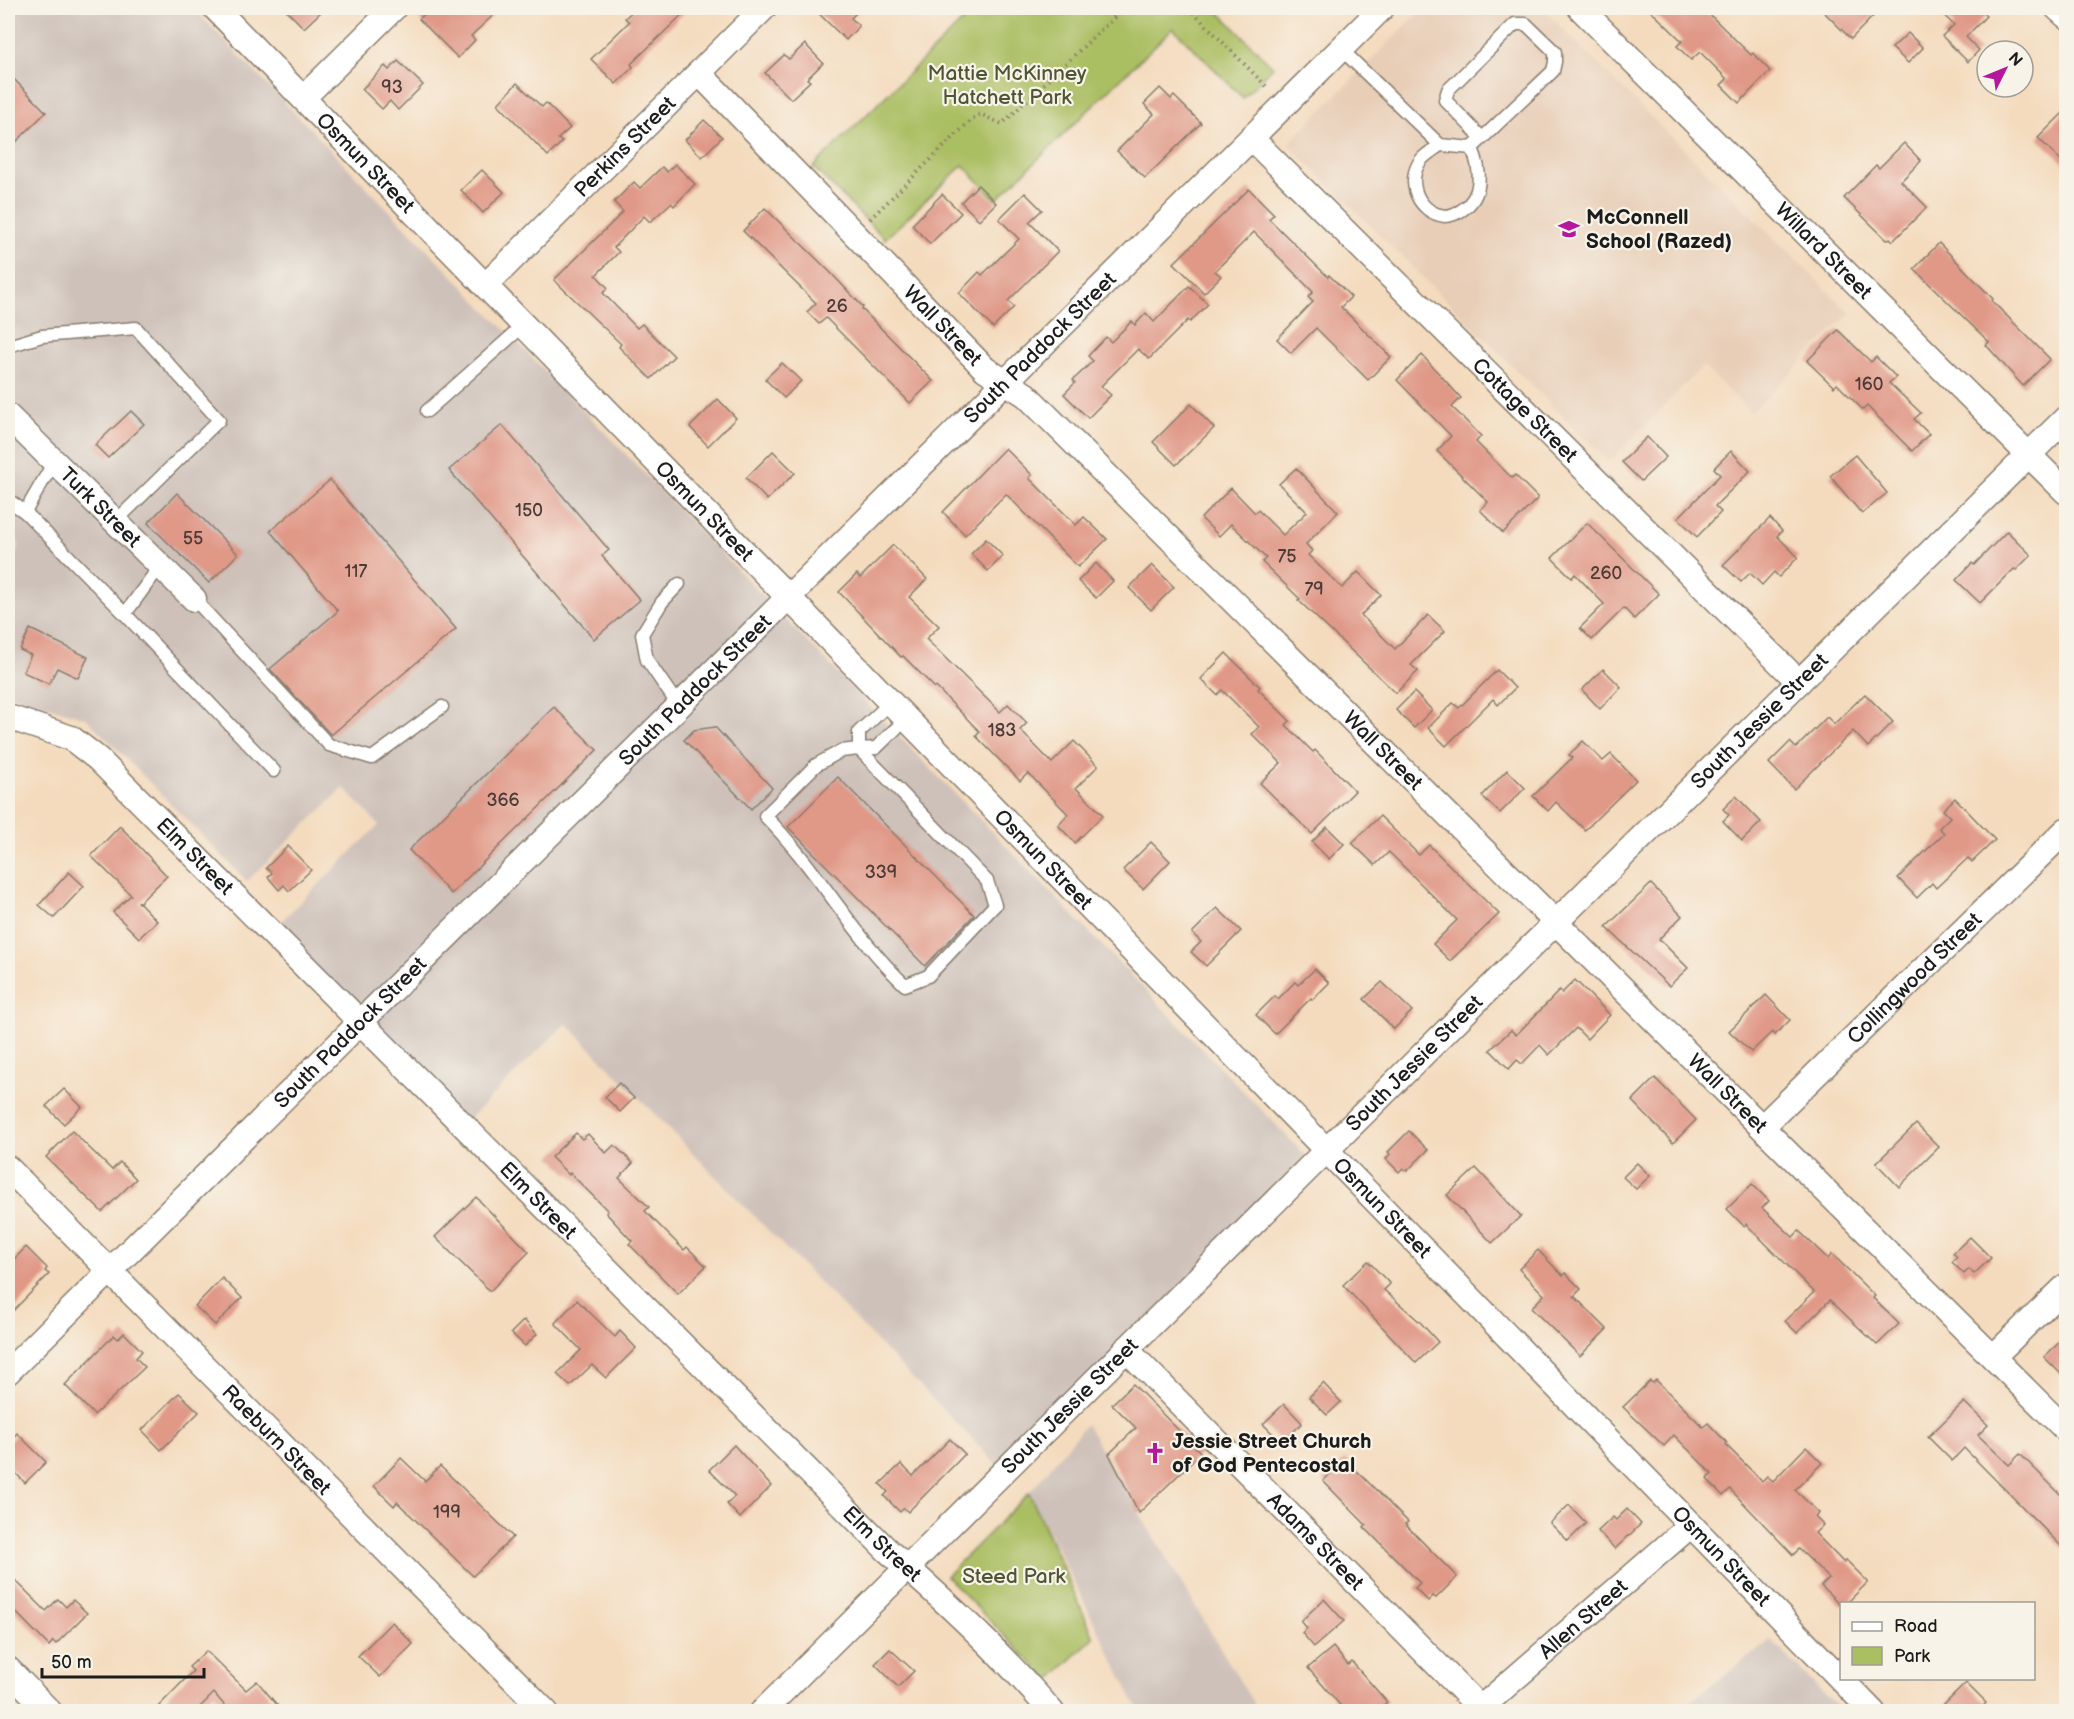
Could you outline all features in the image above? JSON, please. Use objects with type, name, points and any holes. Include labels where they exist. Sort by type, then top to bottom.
[{"type":"street","name":"Osmun Street","points":[[215,8],[1840,1677]]},
{"type":"street","points":[[303,98],[394,8]]},
{"type":"street","name":"Perkins Street","points":[[486,285],[764,8]]},
{"type":"street","name":"South Paddock Street","points":[[8,1372],[1382,8]]},
{"type":"street","name":"Willard Street","points":[[1581,8],[2067,492]]},
{"type":"street","points":[[2058,8],[2067,16]]},
{"type":"street","name":"Wall Street","points":[[699,73],[985,369],[1026,396],[2067,1430]]},
{"type":"street","name":"Cottage Street","points":[[1251,138],[1799,682]]},
{"type":"street","name":"Turk Street","points":[[8,416],[194,599]]},
{"type":"street","name":"South Jessie Street","points":[[762,1712],[1326,1150],[2067,418]]},
{"type":"street","name":"Elm Street","points":[[8,717],[61,734],[90,750],[888,1551],[927,1584],[1052,1712]]},
{"type":"street","name":"Collingwood Street","points":[[1761,1126],[2067,830]]},
{"type":"street","name":"Raeburn Street","points":[[8,1168],[546,1712]]},
{"type":"street","points":[[1994,1357],[2067,1286]]},
{"type":"street","name":"Adams Street","points":[[1126,1349],[1478,1710]]},
{"type":"street","name":"Allen Street","points":[[1478,1710],[1691,1525]]},
{"type":"street","points":[[8,1669],[50,1712]]},
{"type":"street","name":"Osmun Street","points":[[1843,1680],[1874,1712]]},
{"type":"lane","points":[[1472,148],[1478,162],[1478,189],[1473,202],[1461,211],[1446,216],[1429,211],[1416,195],[1413,179],[1421,160],[1440,146],[1472,148],[1553,71],[1556,62],[1555,52],[1526,24],[1515,24],[1448,90],[1445,100],[1482,138]]},
{"type":"lane","points":[[1341,49],[1440,146]]},
{"type":"lane","points":[[427,411],[524,325]]},
{"type":"lane","points":[[8,346],[42,336],[136,328],[219,420],[115,522]]},
{"type":"lane","points":[[25,512],[54,462]]},
{"type":"lane","points":[[8,500],[25,512],[274,771]]},
{"type":"lane","points":[[125,614],[160,566]]},
{"type":"lane","points":[[678,705],[647,660],[642,633],[662,602],[679,584]]},
{"type":"lane","points":[[194,599],[329,746],[372,758],[442,707]]},
{"type":"lane","points":[[899,710],[859,732],[859,749],[987,881],[995,905],[928,976],[905,985],[884,965],[787,838],[765,816],[816,765],[841,751],[859,749],[876,748],[899,710]]},
{"type":"path","points":[[869,220],[971,120],[980,114],[1002,124],[1124,8]]},
{"type":"path","points":[[1189,8],[1266,86]]},
{"type":"shaded area","points":[[8,8],[193,8],[1313,1163],[1004,1472],[566,1023],[462,1126],[271,931],[379,825],[344,788],[247,881],[86,718],[8,694],[8,580],[19,543],[8,539]]},
{"type":"shaded area","name":"McConnell School (Razed)","points":[[1423,8],[1541,8],[1850,313],[1751,413],[1703,366],[1609,462],[1288,144]]},
{"type":"shaded area","points":[[1086,1424],[1258,1711],[1139,1711],[1029,1493]]},
{"type":"shaded area","points":[[1771,1640],[1841,1711],[1678,1711]]},
{"type":"green space","name":"Mattie McKinney Hatchett Park","points":[[976,8],[1215,8],[1273,67],[1243,98],[1173,28],[996,200],[963,165],[885,239],[813,167]]},
{"type":"green space","name":"Steed Park","points":[[1029,1493],[1094,1637],[1049,1681],[946,1576]]},
{"type":"building","points":[[284,8],[325,8],[304,28]]},
{"type":"building","points":[[431,8],[501,8],[471,36],[475,40],[458,58],[419,19]]},
{"type":"building","points":[[636,8],[689,8],[631,64],[633,67],[616,84],[591,59],[629,22],[625,18]]},
{"type":"building","points":[[813,8],[861,8],[851,18],[859,26],[846,40]]},
{"type":"building","points":[[1648,8],[1703,8],[1770,71],[1739,103],[1721,85],[1727,79],[1700,52],[1691,60],[1677,46],[1682,41]]},
{"type":"building","points":[[1820,8],[1881,8],[1851,39]]},
{"type":"building","points":[[1936,8],[1977,8],[1986,16],[1966,37],[1975,46],[1975,54],[1968,62],[1942,36],[1954,25]]},
{"type":"building","points":[[1908,33],[1923,48],[1908,63],[1892,48]]},
{"type":"building","points":[[805,44],[823,63],[807,79],[810,81],[791,99],[765,73],[784,55],[789,59]]},
{"type":"building","points":[[398,61],[423,85],[398,110],[390,101],[382,109],[362,89],[385,66],[389,70]]},
{"type":"building","points":[[8,73],[46,112],[8,150]]},
{"type":"building","points":[[517,83],[542,107],[546,103],[570,128],[558,139],[562,142],[548,156],[498,104]]},
{"type":"building","points":[[1160,88],[1171,99],[1174,96],[1201,123],[1145,178],[1117,151],[1154,114],[1144,104]]},
{"type":"building","points":[[2067,109],[2067,166],[2038,138]]},
{"type":"building","points":[[704,120],[722,137],[702,157],[685,140]]},
{"type":"building","points":[[1904,143],[1921,161],[1901,181],[1927,207],[1893,241],[1890,238],[1887,240],[1844,198],[1876,165],[1879,168]]},
{"type":"building","points":[[675,164],[695,184],[674,206],[671,203],[650,222],[644,216],[614,247],[619,252],[596,275],[608,288],[603,293],[637,328],[642,324],[674,356],[651,379],[619,347],[621,344],[554,280],[623,212],[614,202],[634,182],[640,188],[662,167],[667,172]]},
{"type":"building","points":[[482,170],[504,192],[483,213],[461,190]]},
{"type":"building","points":[[978,185],[996,203],[979,220],[961,202]]},
{"type":"building","points":[[1249,189],[1274,214],[1269,219],[1351,297],[1341,307],[1391,357],[1368,380],[1316,328],[1291,353],[1277,339],[1313,302],[1308,297],[1313,292],[1254,232],[1215,271],[1221,276],[1204,293],[1174,263]]},
{"type":"building","points":[[1025,193],[1042,210],[1029,222],[1058,251],[1008,301],[1014,307],[993,328],[959,293],[979,272],[982,275],[1019,239],[999,219]]},
{"type":"building","points":[[942,194],[961,213],[930,244],[912,225]]},
{"type":"building","points":[[765,208],[830,272],[863,307],[862,309],[933,381],[910,403],[826,318],[819,324],[807,312],[816,303],[743,231]]},
{"type":"building","points":[[1939,243],[1993,299],[1992,301],[2050,359],[2023,386],[1986,345],[1989,342],[1914,269]]},
{"type":"building","points":[[1189,286],[1208,304],[1190,322],[1188,320],[1149,359],[1138,349],[1101,386],[1111,395],[1088,418],[1064,394],[1075,383],[1073,380],[1093,361],[1088,356],[1106,337],[1111,342],[1132,321],[1135,325],[1146,313],[1154,322]]},
{"type":"building","points":[[1838,330],[1871,362],[1876,357],[1896,377],[1889,383],[1921,413],[1914,419],[1929,434],[1912,451],[1867,406],[1863,410],[1837,384],[1834,387],[1807,361]]},
{"type":"building","points":[[1422,355],[1461,398],[1452,407],[1481,436],[1476,442],[1512,478],[1515,475],[1538,498],[1503,533],[1480,510],[1488,502],[1437,451],[1451,436],[1397,380]]},
{"type":"building","points":[[782,363],[801,381],[784,398],[765,379]]},
{"type":"building","points":[[718,399],[736,418],[708,446],[690,427]]},
{"type":"building","points":[[1191,404],[1214,428],[1176,465],[1153,442]]},
{"type":"building","points":[[131,411],[144,424],[108,458],[95,445]]},
{"type":"building","points":[[502,425],[609,550],[602,556],[640,600],[594,639],[449,470]]},
{"type":"building","points":[[1647,437],[1666,457],[1641,481],[1622,462]]},
{"type":"building","points":[[1005,448],[1032,475],[1029,478],[1076,525],[1084,517],[1107,539],[1078,567],[1006,494],[965,535],[943,512]]},
{"type":"building","points":[[773,451],[795,473],[767,500],[746,478]]},
{"type":"building","points":[[1731,451],[1750,471],[1715,506],[1721,512],[1697,537],[1678,518],[1720,475],[1714,468]]},
{"type":"building","points":[[1855,455],[1887,493],[1862,514],[1830,476]]},
{"type":"building","points":[[1296,468],[1338,512],[1306,544],[1312,551],[1308,555],[1342,588],[1358,572],[1381,595],[1361,615],[1395,649],[1428,615],[1445,631],[1411,665],[1418,671],[1396,693],[1298,600],[1300,599],[1262,562],[1266,558],[1231,524],[1219,536],[1201,518],[1231,488],[1255,513],[1258,510],[1283,535],[1307,512],[1279,484]]},
{"type":"building","points":[[330,480],[456,629],[331,735],[270,669],[338,611],[270,531]]},
{"type":"building","points":[[177,493],[238,554],[209,583],[148,523]]},
{"type":"building","points":[[1770,518],[1782,531],[1777,536],[1798,557],[1779,577],[1774,572],[1762,585],[1750,573],[1741,582],[1723,565]]},
{"type":"building","points":[[1587,523],[1659,594],[1634,619],[1624,608],[1592,640],[1580,628],[1604,604],[1575,574],[1572,578],[1552,558]]},
{"type":"building","points":[[2007,531],[2031,555],[1980,603],[1956,580]]},
{"type":"building","points":[[986,539],[1003,556],[988,571],[971,554]]},
{"type":"building","points":[[893,545],[927,579],[909,597],[939,626],[926,639],[1000,712],[1008,704],[1027,723],[1020,730],[1052,763],[1074,741],[1098,766],[1076,788],[1103,815],[1075,843],[1058,825],[1068,814],[1028,773],[1020,781],[976,736],[980,732],[936,687],[903,656],[901,657],[839,592],[857,574],[860,578]]},
{"type":"building","points":[[1096,563],[1113,581],[1096,598],[1078,581]]},
{"type":"building","points":[[1152,565],[1174,587],[1151,610],[1129,588]]},
{"type":"building","points":[[30,629],[88,657],[78,678],[57,668],[49,684],[23,672],[31,655],[20,650]]},
{"type":"building","points":[[1226,653],[1290,721],[1286,725],[1313,752],[1315,750],[1355,791],[1312,834],[1260,783],[1281,763],[1252,734],[1259,727],[1222,690],[1217,695],[1201,679]]},
{"type":"building","points":[[1603,669],[1621,687],[1600,709],[1582,690]]},
{"type":"building","points":[[1497,670],[1515,688],[1498,705],[1493,699],[1446,746],[1428,728],[1453,703],[1459,708]]},
{"type":"building","points":[[1414,692],[1432,710],[1414,728],[1396,710]]},
{"type":"building","points":[[1865,694],[1893,722],[1868,747],[1853,731],[1794,789],[1769,763],[1790,742],[1796,748],[1827,717],[1834,724]]},
{"type":"building","points":[[554,707],[597,750],[451,894],[409,850]]},
{"type":"building","points":[[715,727],[772,788],[751,809],[684,740],[694,730]]},
{"type":"building","points":[[1583,741],[1603,761],[1611,754],[1636,780],[1585,830],[1556,802],[1548,811],[1533,796],[1572,758],[1569,755]]},
{"type":"building","points":[[1507,770],[1525,788],[1500,813],[1482,796]]},
{"type":"building","points":[[838,777],[974,915],[925,966],[788,827]]},
{"type":"building","points":[[1736,796],[1761,822],[1742,841],[1723,821],[1729,815],[1723,809]]},
{"type":"building","points":[[1955,798],[1995,840],[1972,862],[1968,858],[1936,888],[1932,883],[1917,898],[1898,878],[1944,833],[1939,828],[1950,817],[1943,810]]},
{"type":"building","points":[[1380,816],[1419,855],[1429,845],[1499,914],[1450,961],[1433,944],[1457,920],[1389,852],[1375,865],[1352,843]]},
{"type":"building","points":[[120,826],[167,876],[139,903],[157,921],[139,938],[113,912],[131,895],[91,856]]},
{"type":"building","points":[[1327,827],[1344,844],[1329,859],[1312,842]]},
{"type":"building","points":[[1151,842],[1170,861],[1143,889],[1123,870]]},
{"type":"building","points":[[288,846],[311,870],[289,891],[284,885],[279,890],[268,877],[272,873],[266,868]]},
{"type":"building","points":[[69,872],[84,886],[54,918],[39,905]]},
{"type":"building","points":[[1651,884],[1682,916],[1659,939],[1688,968],[1669,986],[1606,927]]},
{"type":"building","points":[[1217,908],[1241,931],[1206,966],[1191,952],[1201,942],[1192,933]]},
{"type":"building","points":[[1315,969],[1329,983],[1275,1034],[1256,1015],[1275,996],[1278,999],[1295,982],[1298,985]]},
{"type":"building","points":[[1575,980],[1610,1015],[1587,1039],[1576,1028],[1549,1055],[1540,1045],[1522,1064],[1517,1060],[1509,1069],[1490,1050],[1511,1030],[1516,1035],[1560,990],[1562,993]]},
{"type":"building","points":[[1382,982],[1412,1011],[1394,1029],[1364,999]]},
{"type":"building","points":[[1766,995],[1790,1020],[1775,1035],[1772,1032],[1751,1052],[1729,1031]]},
{"type":"building","points":[[1655,1078],[1696,1120],[1673,1143],[1632,1101]]},
{"type":"building","points":[[619,1083],[634,1098],[620,1112],[605,1097]]},
{"type":"building","points":[[64,1089],[82,1107],[64,1124],[46,1106]]},
{"type":"building","points":[[1916,1124],[1939,1147],[1899,1187],[1876,1163]]},
{"type":"building","points":[[72,1131],[112,1170],[120,1162],[136,1179],[102,1212],[46,1157]]},
{"type":"building","points":[[1409,1131],[1428,1150],[1407,1171],[1403,1168],[1399,1172],[1386,1159],[1390,1154],[1388,1152]]},
{"type":"building","points":[[576,1133],[582,1139],[588,1134],[606,1153],[614,1145],[633,1163],[619,1178],[649,1207],[645,1211],[684,1250],[687,1247],[706,1266],[678,1294],[629,1244],[632,1241],[606,1213],[608,1211],[551,1157]]},
{"type":"building","points":[[1637,1163],[1650,1176],[1636,1189],[1623,1177]]},
{"type":"building","points":[[1476,1168],[1521,1216],[1492,1243],[1447,1195]]},
{"type":"building","points":[[1752,1184],[1769,1201],[1762,1208],[1793,1237],[1799,1231],[1828,1259],[1832,1254],[1875,1296],[1873,1298],[1899,1324],[1877,1345],[1830,1300],[1797,1333],[1785,1321],[1814,1292],[1746,1224],[1744,1226],[1727,1209]]},
{"type":"building","points":[[476,1197],[529,1252],[490,1291],[435,1237]]},
{"type":"building","points":[[1970,1237],[1991,1258],[1974,1274],[1969,1269],[1964,1274],[1952,1262],[1957,1257],[1953,1253]]},
{"type":"building","points":[[26,1247],[47,1268],[45,1271],[49,1274],[8,1316],[8,1265]]},
{"type":"building","points":[[1538,1250],[1563,1276],[1565,1273],[1581,1289],[1574,1296],[1607,1329],[1580,1356],[1531,1308],[1544,1295],[1519,1269]]},
{"type":"building","points":[[1368,1261],[1390,1284],[1384,1290],[1421,1323],[1438,1342],[1416,1363],[1343,1285]]},
{"type":"building","points":[[222,1278],[242,1298],[215,1325],[195,1306]]},
{"type":"building","points":[[577,1300],[615,1337],[620,1331],[636,1348],[606,1378],[592,1365],[570,1386],[557,1374],[581,1350],[555,1323]]},
{"type":"building","points":[[524,1320],[537,1334],[525,1346],[511,1333]]},
{"type":"building","points":[[124,1333],[142,1351],[136,1358],[145,1367],[94,1415],[65,1385],[114,1335],[118,1339]]},
{"type":"building","points":[[2067,1335],[2067,1380],[2044,1357]]},
{"type":"building","points":[[1656,1380],[1703,1427],[1708,1423],[1727,1443],[1726,1445],[1762,1481],[1767,1476],[1773,1481],[1806,1447],[1822,1463],[1795,1490],[1819,1513],[1815,1517],[1823,1525],[1815,1533],[1844,1563],[1846,1560],[1868,1582],[1848,1602],[1840,1602],[1840,1604],[1821,1586],[1829,1578],[1799,1549],[1793,1555],[1730,1489],[1723,1496],[1707,1479],[1712,1474],[1674,1435],[1664,1446],[1623,1407],[1650,1381],[1653,1383]]},
{"type":"building","points":[[1323,1383],[1341,1402],[1327,1415],[1309,1397]]},
{"type":"building","name":"Jessie Street Church of God Pentecostal","points":[[1133,1384],[1201,1453],[1139,1513],[1109,1454],[1136,1428],[1112,1404]]},
{"type":"building","points":[[179,1393],[199,1412],[161,1450],[142,1430]]},
{"type":"building","points":[[1964,1402],[1988,1425],[1978,1435],[2009,1465],[2020,1454],[2067,1501],[2067,1552],[1964,1448],[1952,1461],[1928,1437]]},
{"type":"building","points":[[1284,1404],[1302,1423],[1282,1443],[1263,1424]]},
{"type":"building","points":[[17,1433],[46,1462],[25,1483],[8,1465],[8,1443]]},
{"type":"building","points":[[950,1439],[965,1454],[908,1512],[904,1508],[900,1512],[884,1496],[888,1492],[880,1484],[901,1464],[913,1476]]},
{"type":"building","points":[[734,1445],[771,1486],[740,1518],[727,1504],[735,1496],[709,1470]]},
{"type":"building","points":[[401,1458],[425,1481],[440,1466],[513,1537],[473,1576],[397,1502],[394,1506],[374,1486]]},
{"type":"building","points":[[1345,1459],[1408,1522],[1405,1524],[1457,1577],[1436,1598],[1433,1596],[1428,1601],[1415,1588],[1420,1583],[1364,1527],[1366,1525],[1323,1481]]},
{"type":"building","points":[[1569,1505],[1586,1523],[1568,1541],[1550,1523]]},
{"type":"building","points":[[1627,1509],[1641,1524],[1615,1549],[1598,1531],[1613,1517],[1616,1520]]},
{"type":"building","points":[[8,1573],[46,1611],[58,1599],[66,1607],[73,1600],[87,1613],[56,1644],[53,1641],[49,1646],[8,1604]]},
{"type":"building","points":[[1324,1599],[1344,1621],[1314,1647],[1302,1633],[1307,1628],[1301,1621]]},
{"type":"building","points":[[392,1622],[413,1644],[380,1677],[358,1656]]},
{"type":"building","points":[[1333,1647],[1348,1665],[1352,1662],[1387,1702],[1376,1712],[1346,1712],[1308,1668]]},
{"type":"building","points":[[890,1649],[914,1671],[898,1687],[875,1664]]},
{"type":"building","points":[[206,1651],[246,1690],[257,1681],[283,1712],[230,1712],[214,1693],[195,1712],[153,1712],[193,1671],[189,1667]]},
{"type":"building","points":[[1966,1683],[1986,1703],[1978,1712],[1937,1712]]},
{"type":"place","name":"McConnell School (Razed)","points":[[1569,229]]},
{"type":"place","name":"Jessie Street Church of God Pentecostal","points":[[1155,1453]]}]
